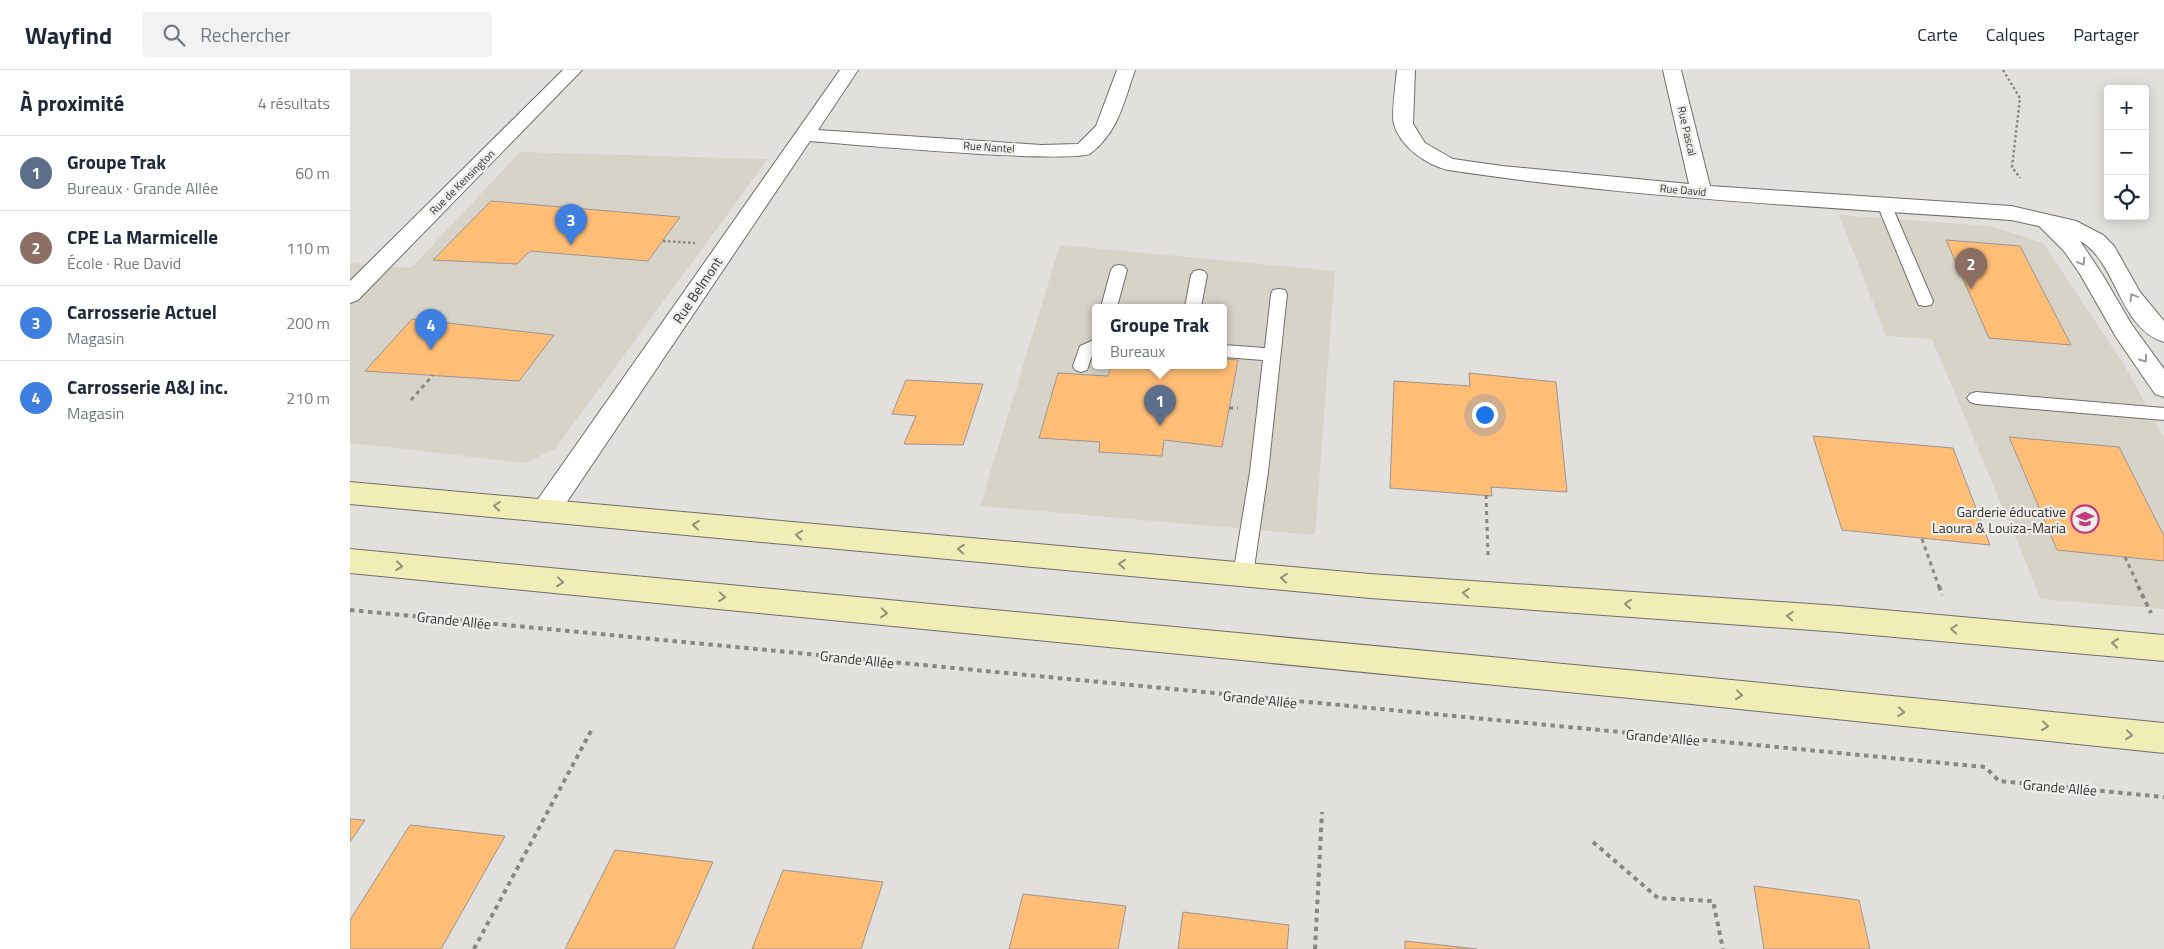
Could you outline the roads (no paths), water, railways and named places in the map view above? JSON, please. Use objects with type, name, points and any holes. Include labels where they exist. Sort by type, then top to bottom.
[{"type":"main road","points":[[350,493],[1243,575],[1838,619],[2164,648]]},
{"type":"main road","points":[[350,561],[1681,689],[2164,738]]},
{"type":"street","name":"Rue de Kensington","points":[[350,295],[573,70]]},
{"type":"street","name":"Rue Belmont","points":[[546,510],[849,70]]},
{"type":"street","name":"Rue Nantel","points":[[803,135],[1040,151],[1083,150],[1105,128],[1126,70]]},
{"type":"street","name":"Rue David","points":[[1406,70],[1403,124],[1417,148],[1448,164],[1502,172],[1701,192],[2011,213],[2035,218],[2068,226],[2100,245],[2141,310],[2154,326],[2164,334]]},
{"type":"street","name":"Rue Pascal","points":[[1672,70],[1701,192]]},
{"type":"street","points":[[2035,218],[2054,228],[2069,242],[2124,331],[2164,388]]},
{"type":"lane","points":[[1884,204],[1925,302]]},
{"type":"lane","points":[[1110,304],[1119,270]]},
{"type":"lane","points":[[1194,304],[1199,276]]},
{"type":"lane","points":[[1243,575],[1259,472],[1273,355],[1278,294]]},
{"type":"lane","points":[[1081,366],[1086,350],[1092,347]]},
{"type":"lane","points":[[1227,351],[1273,355]]},
{"type":"lane","points":[[1976,398],[2164,414]]},
{"type":"place","name":"Carrosserie Actuel","points":[[571,245]]},
{"type":"place","name":"CPE La Marmicelle","points":[[1971,289]]},
{"type":"place","name":"Carrosserie A&J inc.","points":[[431,350]]},
{"type":"place","name":"Groupe Trak","points":[[1160,426]]},
{"type":"place","name":"Garderie éducative Laoura & Louiza-Maria","points":[[2085,519]]}]
